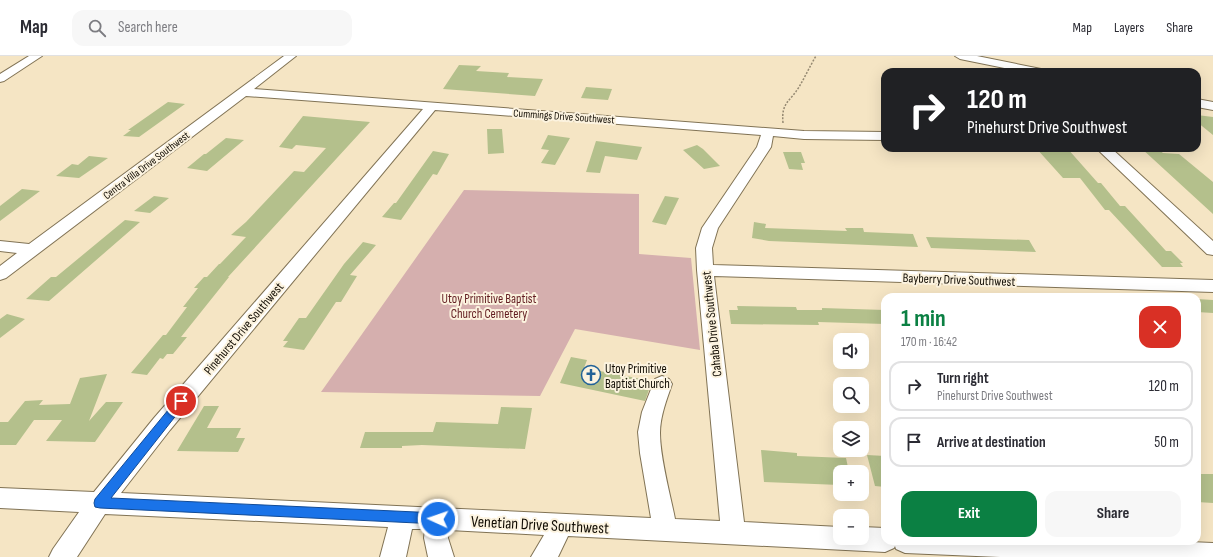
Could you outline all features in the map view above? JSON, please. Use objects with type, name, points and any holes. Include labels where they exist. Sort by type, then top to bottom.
[{"type":"street","points":[[0,79],[37,56]]},
{"type":"street","name":"Centra Villa Drive Southwest","points":[[0,274],[291,56]]},
{"type":"street","points":[[960,56],[1017,68]]},
{"type":"street","points":[[1012,56],[1024,68]]},
{"type":"street","name":"Cummings Drive Southwest","points":[[244,92],[775,133],[881,136]]},
{"type":"street","points":[[1201,104],[1213,106]]},
{"type":"street","name":"Pinehurst Drive Southwest","points":[[62,557],[100,503],[167,418],[432,106]]},
{"type":"street","name":"Cahaba Drive Southwest","points":[[733,533],[705,270],[704,248],[710,228],[775,133]]},
{"type":"street","points":[[1107,152],[1213,250]]},
{"type":"street","points":[[0,246],[32,250]]},
{"type":"street","name":"Bayberry Drive Southwest","points":[[705,270],[1213,286]]},
{"type":"street","points":[[662,384],[653,412],[649,432],[651,453],[665,530]]},
{"type":"street","name":"Venetian Drive Southwest","points":[[0,498],[833,538]]},
{"type":"street","points":[[393,557],[402,517]]},
{"type":"street","points":[[438,519],[436,538],[441,557]]},
{"type":"street","points":[[544,557],[554,542],[560,525]]},
{"type":"street","name":"Venetian Drive Southwest","points":[[869,539],[881,540]]},
{"type":"street","points":[[963,545],[1078,553],[1213,555]]},
{"type":"path","points":[[775,133],[786,102],[798,89],[816,56]]},
{"type":"green space","name":"Utoy Primitive Baptist Church Cemetery","points":[[464,190],[639,194],[639,254],[691,258],[700,350],[575,329],[540,396],[321,392]]},
{"type":"building","points":[[459,65],[481,66],[476,71],[509,73],[507,77],[543,79],[535,96],[443,89]]},
{"type":"building","points":[[586,87],[612,89],[608,100],[581,98]]},
{"type":"building","points":[[168,102],[185,104],[139,137],[123,136],[131,130],[128,130]]},
{"type":"building","points":[[303,116],[370,122],[228,277],[181,337],[187,337],[173,354],[167,354],[163,359],[160,358],[147,375],[131,373],[163,335],[166,335],[187,307],[183,307],[198,288],[194,288],[204,277],[207,277],[246,237],[231,235],[246,222],[294,171],[304,172],[326,148],[296,145],[292,149],[279,147]]},
{"type":"building","points":[[1201,116],[1213,117],[1213,135],[1201,125]]},
{"type":"building","points":[[487,129],[502,129],[504,153],[488,154]]},
{"type":"building","points":[[548,135],[570,138],[555,165],[541,163],[549,150],[541,149]]},
{"type":"building","points":[[226,138],[244,140],[207,171],[187,168],[204,154]]},
{"type":"building","points":[[596,141],[642,147],[637,160],[605,156],[600,173],[586,172]]},
{"type":"building","points":[[697,145],[720,166],[704,169],[683,150]]},
{"type":"building","points":[[433,151],[449,154],[437,175],[433,174],[401,220],[382,217],[394,203],[396,203]]},
{"type":"building","points":[[783,152],[801,152],[805,163],[801,163],[803,170],[789,169]]},
{"type":"building","points":[[1040,152],[1071,152],[1098,183],[1101,183],[1120,206],[1125,206],[1166,251],[1171,251],[1183,263],[1180,263],[1183,267],[1162,267],[1109,210],[1105,210],[1080,178],[1063,178]]},
{"type":"building","points":[[1145,152],[1179,154],[1213,182],[1213,214]]},
{"type":"building","points":[[89,156],[108,158],[79,178],[56,176],[72,164],[78,165]]},
{"type":"building","points":[[22,189],[40,191],[0,221],[0,206]]},
{"type":"building","points":[[154,196],[169,198],[150,213],[134,211]]},
{"type":"building","points":[[665,196],[679,198],[666,225],[652,222]]},
{"type":"building","points":[[125,220],[140,222],[49,301],[26,299],[51,277],[56,277]]},
{"type":"building","points":[[754,222],[766,224],[765,228],[847,231],[845,228],[863,228],[864,232],[913,234],[918,247],[769,241],[752,238]]},
{"type":"building","points":[[926,237],[1029,240],[1036,252],[931,248]]},
{"type":"building","points":[[363,242],[376,245],[350,275],[357,276],[341,302],[336,302],[304,350],[283,347],[288,341],[283,341],[299,318],[306,318],[344,264]]},
{"type":"building","points":[[1201,299],[1213,300],[1213,313],[1201,312]]},
{"type":"building","points":[[737,306],[796,307],[797,310],[822,310],[822,308],[881,310],[881,324],[818,322],[819,325],[731,324],[729,310],[738,310]]},
{"type":"building","points":[[7,314],[25,319],[0,338],[0,319]]},
{"type":"building","name":"Utoy Primitive Baptist Church","points":[[571,357],[587,360],[584,368],[652,381],[645,401],[560,383]]},
{"type":"building","points":[[107,374],[89,421],[106,402],[123,402],[95,442],[46,441],[62,420],[34,420],[16,445],[0,445],[0,422],[8,422],[25,401],[43,400],[39,405],[70,404],[80,378]]},
{"type":"building","points":[[204,406],[219,406],[207,428],[241,428],[236,438],[245,438],[238,452],[177,451]]},
{"type":"building","points":[[501,407],[532,408],[525,449],[422,445],[402,446],[402,448],[360,448],[365,432],[433,432],[436,422],[498,424]]},
{"type":"building","points":[[761,450],[797,453],[797,456],[846,458],[848,465],[833,465],[833,485],[764,482]]},
{"type":"building","points":[[869,455],[881,456],[881,487],[875,486],[868,457]]},
{"type":"building","points":[[1201,474],[1213,474],[1213,503],[1201,502]]},
{"type":"place","name":"Utoy Primitive Baptist Church","points":[[591,375]]},
{"type":"route","points":[[181,401],[100,503],[438,519]]}]
